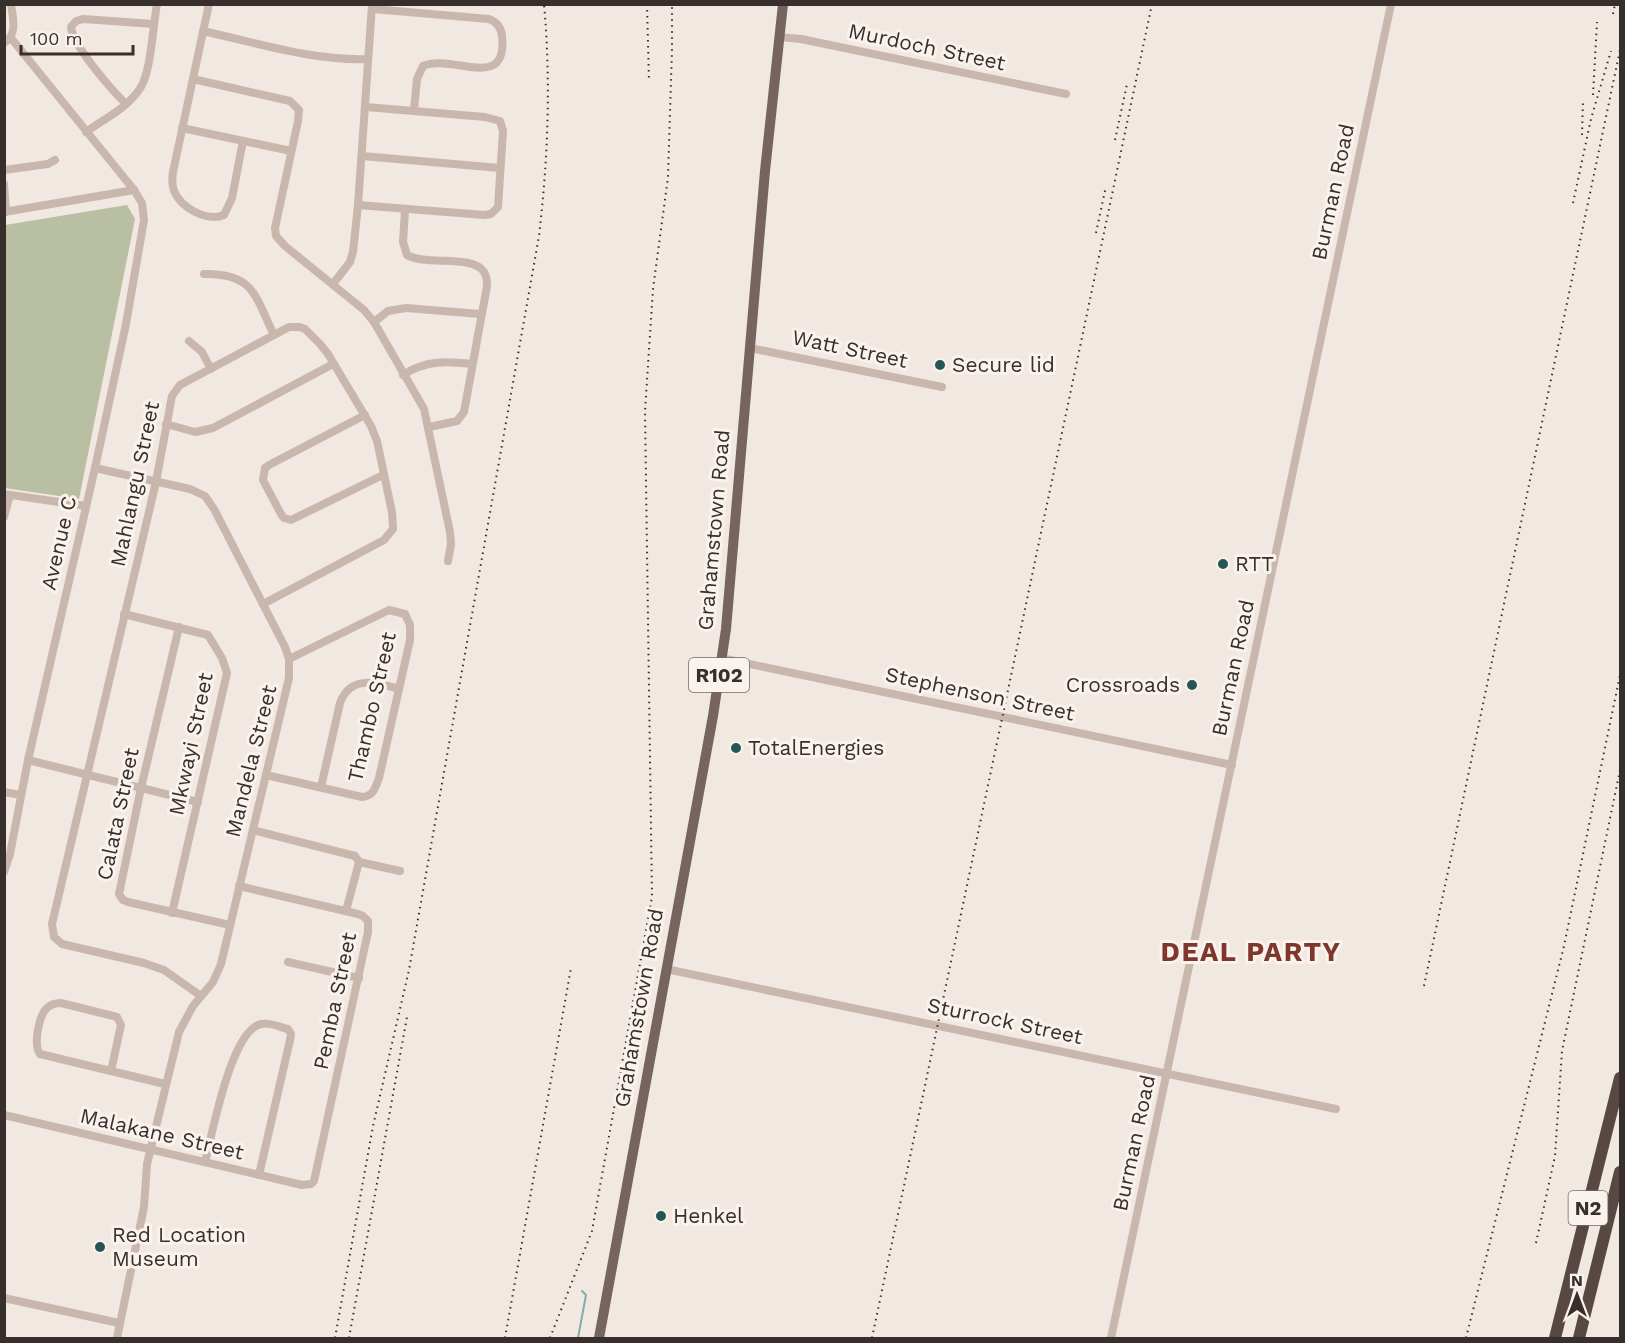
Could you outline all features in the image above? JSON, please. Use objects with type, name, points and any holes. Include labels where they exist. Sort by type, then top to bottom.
[{"type":"highway","name":"N2","points":[[1555,1338],[1620,1078]]},
{"type":"highway","name":"N2","points":[[1579,1338],[1620,1172]]},
{"type":"main road","name":"Grahamstown Road","points":[[599,1338],[722,658],[783,4]]},
{"type":"street","points":[[4,183],[5,212],[134,190],[8,40],[14,28],[11,4]]},
{"type":"street","points":[[86,132],[125,103],[142,85],[158,4]]},
{"type":"street","points":[[209,4],[173,172],[174,191],[186,207],[210,217],[221,217],[228,211],[243,141]]},
{"type":"street","name":"Burman Road","points":[[1111,1338],[1391,4]]},
{"type":"street","points":[[333,284],[351,258],[358,205],[373,7],[495,21],[502,31],[501,58],[496,65],[485,68],[428,63],[423,66],[417,79],[414,110]]},
{"type":"street","points":[[125,103],[76,42],[71,34],[71,27],[76,21],[83,19],[153,24]]},
{"type":"street","points":[[203,32],[315,55],[350,60],[368,59]]},
{"type":"street","name":"Murdoch Street","points":[[779,37],[801,39],[1066,94]]},
{"type":"street","points":[[193,79],[293,103],[298,110],[299,115],[275,228],[276,236],[285,246],[364,310],[374,322],[424,409],[450,532],[451,544],[448,561]]},
{"type":"street","points":[[358,205],[484,215],[491,214],[498,207],[503,131],[500,121],[490,117],[366,107]]},
{"type":"street","points":[[182,128],[291,151]]},
{"type":"street","points":[[362,156],[500,168]]},
{"type":"street","points":[[4,170],[48,164],[55,160]]},
{"type":"street","name":"Avenue C","points":[[4,872],[10,854],[28,760],[126,324],[144,220],[142,203],[134,190]]},
{"type":"street","points":[[405,210],[403,242],[407,255],[416,259],[476,265],[484,272],[487,286],[480,314],[466,404],[461,417],[451,423],[429,427]]},
{"type":"street","points":[[204,274],[226,274],[245,282],[254,294],[274,335]]},
{"type":"street","points":[[374,322],[388,311],[406,308],[480,314]]},
{"type":"street","name":"Mahlangu Street","points":[[201,996],[164,970],[144,963],[62,944],[54,937],[52,924],[156,482],[166,424],[175,391],[180,385],[289,327],[300,327],[305,329],[328,354],[365,415],[377,441],[393,529],[387,537],[263,604]]},
{"type":"street","points":[[189,341],[202,352],[211,369]]},
{"type":"street","name":"Watt Street","points":[[750,348],[942,387]]},
{"type":"street","points":[[403,375],[423,364],[434,362],[472,364]]},
{"type":"street","points":[[166,424],[195,432],[213,428],[333,364]]},
{"type":"street","points":[[365,415],[269,465],[263,472],[263,480],[281,514],[284,518],[291,520],[383,475]]},
{"type":"street","name":"Mandela Street","points":[[95,468],[190,489],[199,492],[209,501],[289,659],[289,678],[217,974],[187,1016],[179,1032],[165,1084],[145,1172],[144,1207],[117,1338]]},
{"type":"street","points":[[4,517],[7,494],[86,506]]},
{"type":"street","name":"Thambo Street","points":[[266,775],[362,797],[371,795],[375,790],[399,689],[410,640],[410,625],[405,614],[389,610],[289,659]]},
{"type":"street","name":"Mkwayi Street","points":[[124,615],[208,635],[222,658],[227,673],[172,913]]},
{"type":"street","name":"Calata Street","points":[[179,627],[119,894],[123,900],[128,902],[230,925]]},
{"type":"street","name":"Stephenson Street","points":[[722,658],[1232,765]]},
{"type":"street","points":[[321,787],[344,694],[366,682],[399,689]]},
{"type":"street","points":[[28,760],[198,802]]},
{"type":"street","points":[[4,792],[21,795]]},
{"type":"street","points":[[253,830],[355,856],[359,862],[400,871]]},
{"type":"street","points":[[346,911],[359,862]]},
{"type":"street","name":"Pemba Street","points":[[239,886],[363,915],[368,921],[369,926],[316,1178],[311,1184]]},
{"type":"street","points":[[288,962],[358,978]]},
{"type":"street","name":"Sturrock Street","points":[[666,969],[1336,1109]]},
{"type":"street","points":[[111,1071],[121,1025],[117,1017],[61,1003],[52,1004],[45,1009],[35,1042],[40,1054],[165,1084]]},
{"type":"street","points":[[205,1162],[234,1053],[256,1026],[276,1025],[288,1029],[291,1034],[259,1175]]},
{"type":"street","name":"Malakane Street","points":[[4,1116],[302,1185],[311,1184]]},
{"type":"street","points":[[4,1298],[119,1323]]},
{"type":"green space","points":[[127,205],[135,219],[79,499],[5,488],[5,225]]},
{"type":"waterway","points":[[578,1338],[586,1295],[582,1291]]},
{"type":"railway","points":[[335,1338],[373,1126],[409,970],[539,236],[545,178],[547,120],[544,4]]},
{"type":"railway","points":[[647,4],[649,81]]},
{"type":"railway","points":[[550,1338],[592,1231],[652,897],[645,411],[653,289],[668,177],[672,4]]},
{"type":"railway","points":[[872,1338],[1152,4]]},
{"type":"railway","points":[[1613,14],[1615,4]]},
{"type":"railway","points":[[1593,95],[1597,22]]},
{"type":"railway","points":[[1424,986],[1620,50]]},
{"type":"railway","points":[[1573,203],[1591,119],[1611,51]]},
{"type":"railway","points":[[1115,140],[1127,84]]},
{"type":"railway","points":[[1582,135],[1583,100]]},
{"type":"railway","points":[[1096,233],[1106,186]]},
{"type":"railway","points":[[1466,1338],[1564,946],[1620,675]]},
{"type":"railway","points":[[1536,1243],[1555,1156],[1562,1051],[1620,770]]},
{"type":"railway","points":[[505,1338],[571,968]]},
{"type":"railway","points":[[349,1338],[407,1017]]},
{"type":"place","name":"Secure lid","points":[[940,365]]},
{"type":"place","name":"RTT","points":[[1223,564]]},
{"type":"place","name":"Crossroads","points":[[1192,685]]},
{"type":"place","name":"TotalEnergies","points":[[736,748]]},
{"type":"place","name":"Henkel","points":[[661,1216]]},
{"type":"place","name":"Red Location Museum","points":[[100,1247]]},
{"type":"district","name":"DEAL PARTY","points":[[1251,952]]}]
